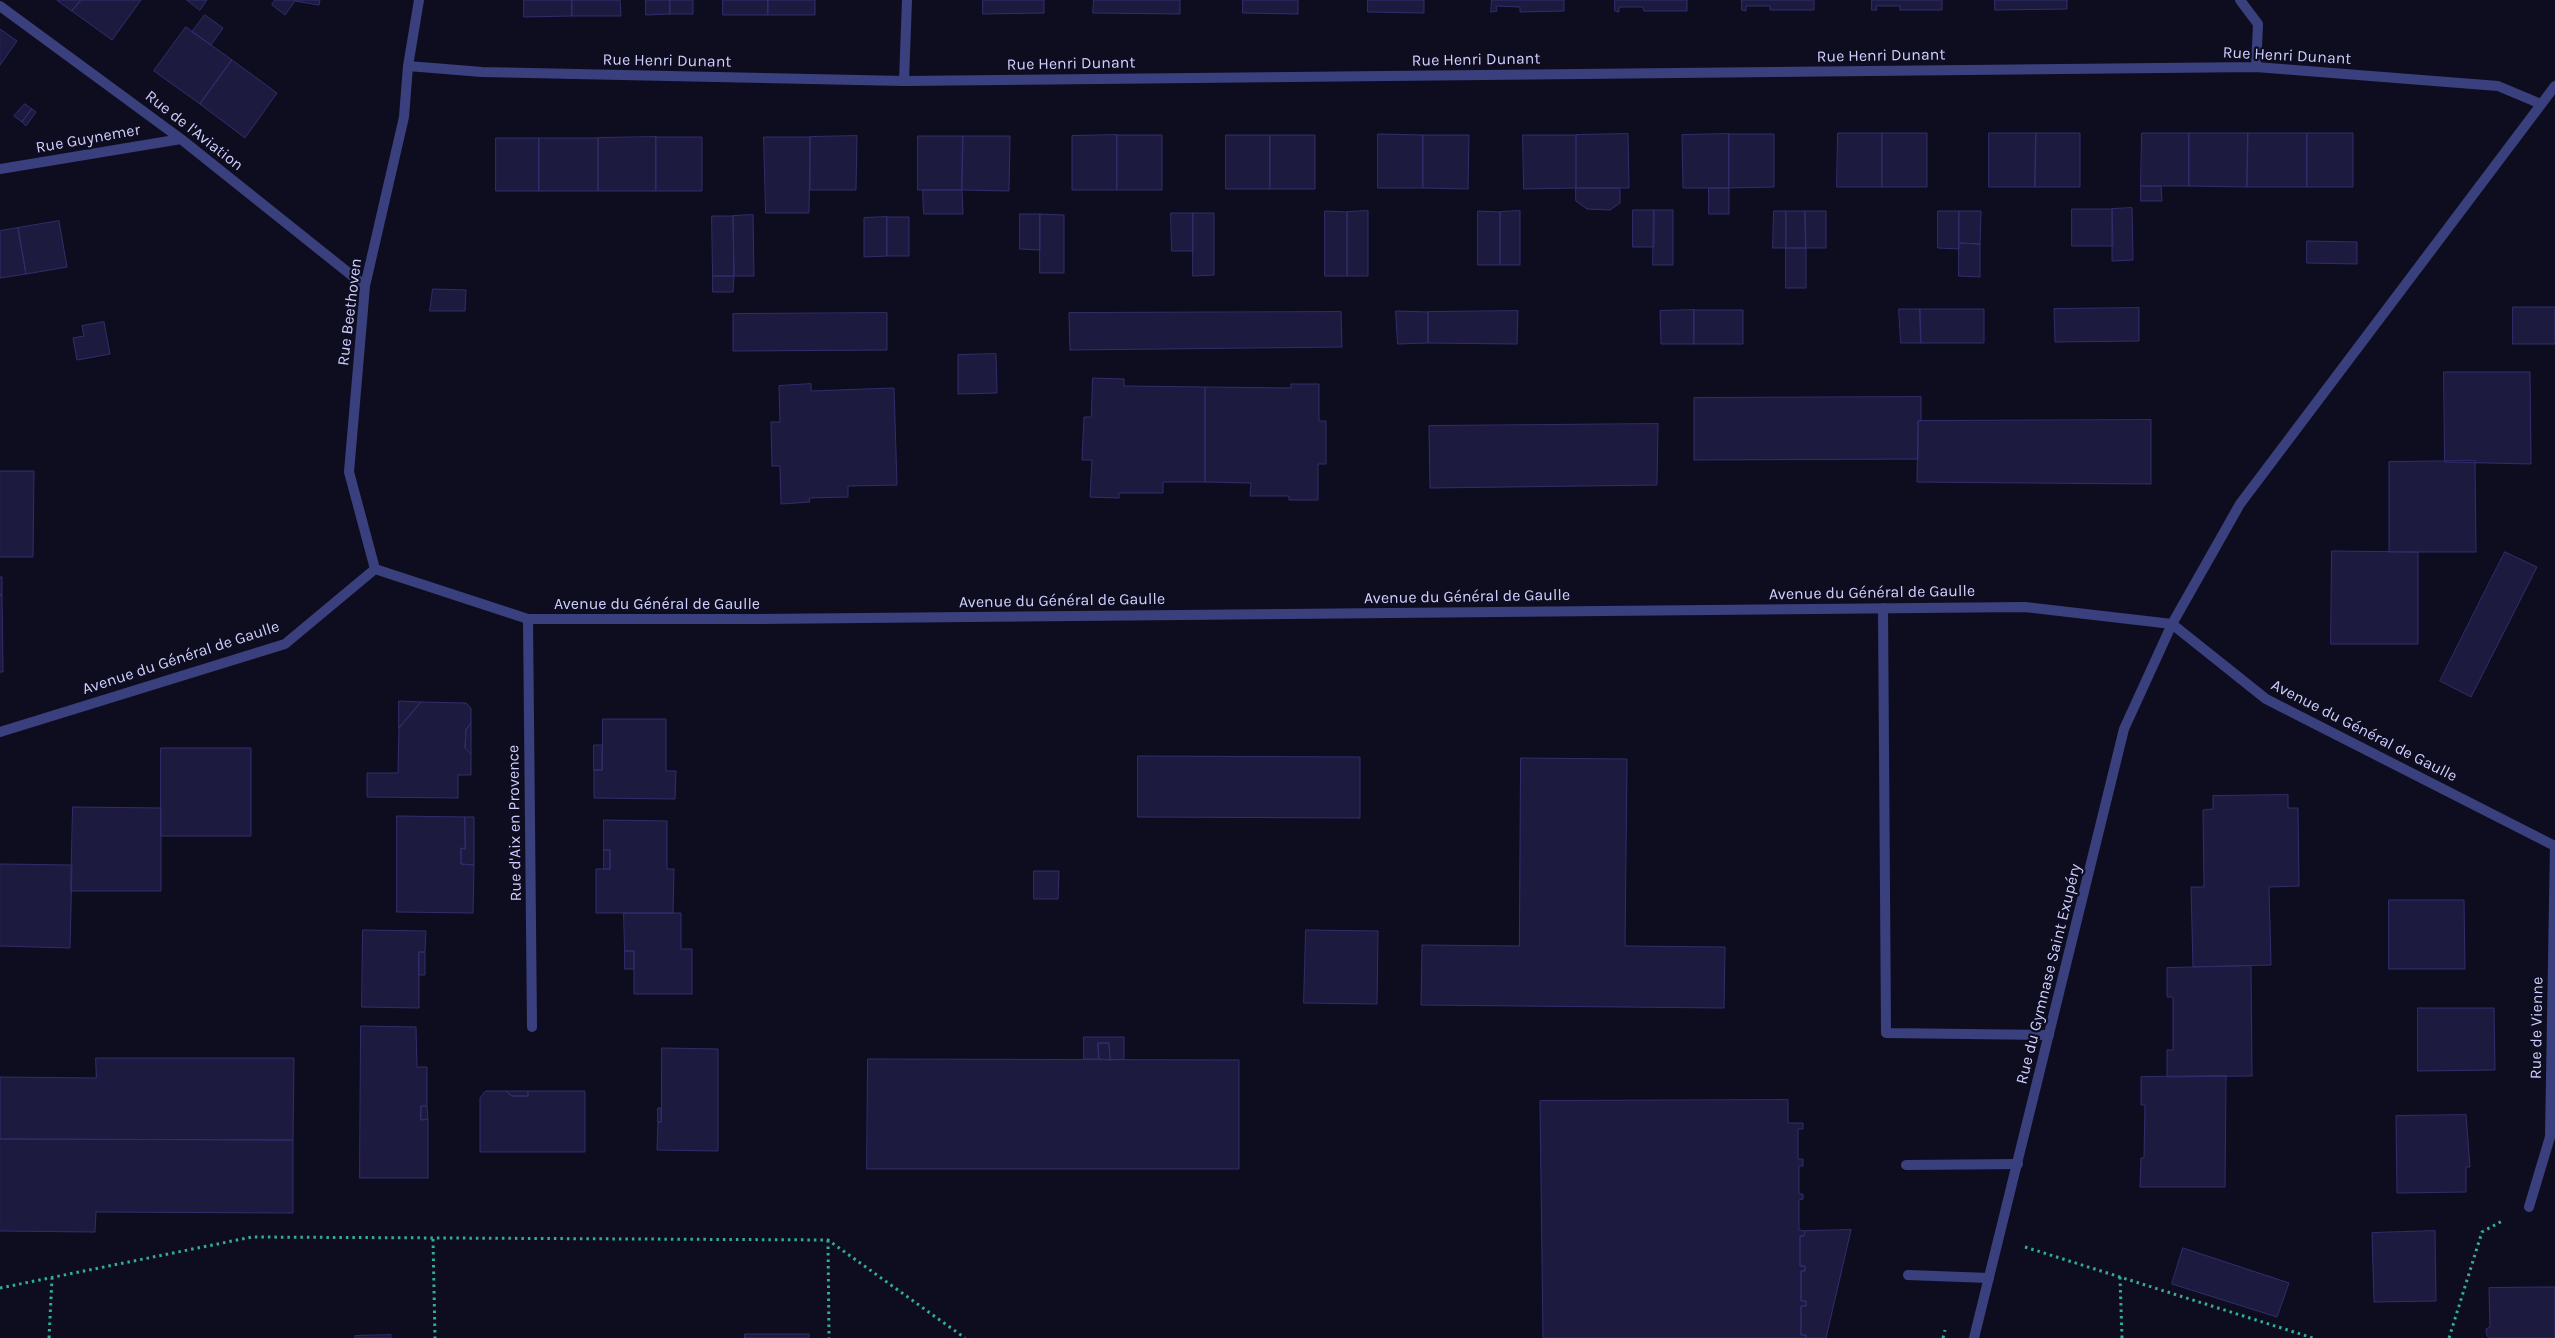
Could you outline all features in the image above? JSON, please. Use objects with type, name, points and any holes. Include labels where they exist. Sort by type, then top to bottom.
[{"type":"street","name":"Rue Beethoven","points":[[375,569],[349,472],[366,286],[404,117],[408,66],[419,0]]},
{"type":"street","points":[[904,81],[907,0]]},
{"type":"street","points":[[2240,0],[2258,24],[2256,67]]},
{"type":"street","name":"Rue de l'Aviation","points":[[0,6],[181,139],[366,286]]},
{"type":"street","name":"Rue Henri Dunant","points":[[408,66],[482,72],[904,81],[2256,67],[2498,86],[2541,104]]},
{"type":"street","points":[[2172,624],[2240,504],[2555,86]]},
{"type":"street","name":"Rue Guynemer","points":[[0,169],[181,139]]},
{"type":"street","name":"Avenue du Général de Gaulle","points":[[0,732],[284,644],[375,569],[528,619],[758,619],[2025,607],[2172,624],[2266,699],[2555,846]]},
{"type":"street","points":[[1883,608],[1886,1032],[2049,1035]]},
{"type":"street","name":"Rue d'Aix en Provence","points":[[528,619],[532,1027]]},
{"type":"street","name":"Rue du Gymnase Saint Exupéry","points":[[1974,1338],[2124,729],[2172,624]]},
{"type":"street","name":"Rue de Vienne","points":[[2529,1207],[2550,1137],[2555,846]]},
{"type":"street","points":[[1906,1165],[2018,1164]]},
{"type":"street","points":[[1908,1275],[1990,1278]]},
{"type":"path","points":[[2448,1338],[2482,1232],[2529,1207]]},
{"type":"path","points":[[0,1288],[252,1237],[828,1240],[965,1338]]},
{"type":"path","points":[[433,1239],[435,1338]]},
{"type":"path","points":[[1999,1239],[2313,1338]]},
{"type":"path","points":[[828,1240],[828,1338]]},
{"type":"path","points":[[1943,1338],[1959,1277]]},
{"type":"path","points":[[2120,1277],[2122,1338]]},
{"type":"path","points":[[49,1338],[52,1278]]},
{"type":"building","points":[[57,0],[81,0],[72,11]]},
{"type":"building","points":[[81,0],[141,0],[112,40],[72,11]]},
{"type":"building","points":[[187,0],[207,0],[200,10]]},
{"type":"building","points":[[275,0],[320,0],[319,5],[295,1],[285,15],[272,5]]},
{"type":"building","points":[[524,0],[572,0],[572,16],[524,17]]},
{"type":"building","points":[[572,0],[620,0],[621,16],[572,16]]},
{"type":"building","points":[[646,0],[670,0],[670,14],[646,15]]},
{"type":"building","points":[[670,0],[693,0],[693,14],[670,14]]},
{"type":"building","points":[[723,0],[768,0],[768,15],[723,15]]},
{"type":"building","points":[[768,0],[815,0],[815,15],[768,15]]},
{"type":"building","points":[[983,0],[1044,0],[1044,13],[983,14]]},
{"type":"building","points":[[1094,0],[1180,0],[1180,14],[1093,13]]},
{"type":"building","points":[[1243,0],[1298,0],[1298,14],[1243,13]]},
{"type":"building","points":[[1368,0],[1424,0],[1424,13],[1368,12]]},
{"type":"building","points":[[1492,0],[1564,0],[1564,11],[1520,12],[1520,7],[1496,6],[1497,11],[1491,12]]},
{"type":"building","points":[[1615,0],[1687,0],[1687,11],[1644,11],[1643,7],[1619,7],[1619,12],[1615,11]]},
{"type":"building","points":[[1742,0],[1814,0],[1814,10],[1770,10],[1770,6],[1746,6],[1746,11],[1742,10]]},
{"type":"building","points":[[1872,0],[1942,0],[1942,10],[1900,10],[1900,6],[1876,6],[1877,10],[1872,10]]},
{"type":"building","points":[[1995,0],[2067,0],[2067,9],[1995,10]]},
{"type":"building","points":[[205,15],[223,28],[211,45],[192,32]]},
{"type":"building","points":[[186,27],[232,60],[200,104],[154,71]]},
{"type":"building","points":[[0,29],[17,41],[0,65]]},
{"type":"building","points":[[232,60],[277,93],[245,138],[200,104]]},
{"type":"building","points":[[25,104],[32,109],[22,122],[14,116]]},
{"type":"building","points":[[32,109],[36,112],[26,126],[22,122]]},
{"type":"building","points":[[1838,133],[1882,133],[1882,187],[1837,187]]},
{"type":"building","points":[[1882,133],[1927,133],[1927,187],[1882,187]]},
{"type":"building","points":[[1989,133],[2036,133],[2035,187],[1989,187]]},
{"type":"building","points":[[2036,133],[2080,133],[2080,187],[2035,187]]},
{"type":"building","points":[[2142,133],[2189,133],[2189,186],[2141,186]]},
{"type":"building","points":[[2189,133],[2248,133],[2247,187],[2189,186]]},
{"type":"building","points":[[2248,133],[2307,133],[2307,187],[2247,187]]},
{"type":"building","points":[[2307,133],[2353,133],[2353,187],[2307,187]]},
{"type":"building","points":[[1378,134],[1423,135],[1423,188],[1378,188]]},
{"type":"building","points":[[1628,134],[1629,188],[1576,188],[1576,135]]},
{"type":"building","points":[[1729,134],[1774,134],[1774,187],[1729,188]]},
{"type":"building","points":[[1729,134],[1729,188],[1683,188],[1682,135]]},
{"type":"building","points":[[1117,135],[1162,135],[1162,190],[1117,190]]},
{"type":"building","points":[[1117,135],[1117,190],[1072,190],[1072,136]]},
{"type":"building","points":[[1226,135],[1270,135],[1270,189],[1226,189]]},
{"type":"building","points":[[1270,135],[1315,135],[1315,189],[1270,189]]},
{"type":"building","points":[[1423,135],[1469,135],[1468,189],[1423,188]]},
{"type":"building","points":[[1523,135],[1576,135],[1576,188],[1524,189]]},
{"type":"building","points":[[857,136],[856,190],[810,190],[810,137]]},
{"type":"building","points":[[918,136],[963,136],[962,190],[918,190]]},
{"type":"building","points":[[963,136],[1010,136],[1009,191],[962,190]]},
{"type":"building","points":[[656,137],[656,191],[598,191],[598,138]]},
{"type":"building","points":[[656,137],[702,137],[702,191],[656,191]]},
{"type":"building","points":[[764,137],[810,137],[809,213],[766,213]]},
{"type":"building","points":[[496,138],[539,138],[539,191],[496,191]]},
{"type":"building","points":[[539,138],[598,138],[598,191],[539,191]]},
{"type":"building","points":[[2141,186],[2161,186],[2162,201],[2141,201]]},
{"type":"building","points":[[1576,188],[1620,188],[1620,203],[1610,210],[1587,209],[1576,201]]},
{"type":"building","points":[[1709,188],[1729,188],[1729,214],[1709,214]]},
{"type":"building","points":[[923,190],[962,190],[963,214],[924,214]]},
{"type":"building","points":[[2132,208],[2133,260],[2112,261],[2112,209]]},
{"type":"building","points":[[2072,209],[2112,209],[2113,246],[2072,246]]},
{"type":"building","points":[[1633,210],[1654,210],[1654,247],[1633,247]]},
{"type":"building","points":[[1654,210],[1673,210],[1673,265],[1653,265]]},
{"type":"building","points":[[1325,211],[1347,212],[1347,276],[1325,276]]},
{"type":"building","points":[[1368,211],[1368,276],[1347,276],[1347,212]]},
{"type":"building","points":[[1478,211],[1500,212],[1500,265],[1478,265]]},
{"type":"building","points":[[1520,211],[1520,265],[1500,265],[1500,212]]},
{"type":"building","points":[[1774,211],[1786,211],[1786,248],[1773,248]]},
{"type":"building","points":[[1786,211],[1805,211],[1806,248],[1786,248]]},
{"type":"building","points":[[1805,211],[1826,211],[1826,248],[1806,248]]},
{"type":"building","points":[[1938,211],[1959,211],[1959,249],[1938,248]]},
{"type":"building","points":[[1959,211],[1981,211],[1980,244],[1959,243]]},
{"type":"building","points":[[1171,213],[1193,213],[1193,251],[1172,251]]},
{"type":"building","points":[[1193,213],[1214,213],[1214,275],[1193,276]]},
{"type":"building","points":[[1020,214],[1040,214],[1040,250],[1020,249]]},
{"type":"building","points":[[1040,214],[1064,215],[1064,273],[1040,273]]},
{"type":"building","points":[[753,215],[754,276],[734,276],[733,216]]},
{"type":"building","points":[[712,216],[733,216],[734,276],[713,276]]},
{"type":"building","points":[[887,217],[909,217],[909,256],[887,256]]},
{"type":"building","points":[[887,217],[887,256],[864,257],[864,218]]},
{"type":"building","points":[[59,221],[67,267],[26,274],[18,228]]},
{"type":"building","points":[[18,228],[26,274],[0,278],[0,231]]},
{"type":"building","points":[[2307,241],[2357,242],[2357,264],[2307,263]]},
{"type":"building","points":[[1959,243],[1980,244],[1980,277],[1959,276]]},
{"type":"building","points":[[1786,248],[1806,248],[1806,288],[1786,288]]},
{"type":"building","points":[[713,276],[734,276],[733,292],[713,292]]},
{"type":"building","points":[[433,289],[466,290],[465,311],[430,311]]},
{"type":"building","points":[[2513,307],[2555,307],[2555,344],[2513,344]]},
{"type":"building","points":[[2139,308],[2139,341],[2055,342],[2054,309]]},
{"type":"building","points":[[1899,309],[1920,309],[1921,343],[1901,343]]},
{"type":"building","points":[[1920,309],[1984,309],[1984,343],[1921,343]]},
{"type":"building","points":[[1694,310],[1694,344],[1661,344],[1660,311]]},
{"type":"building","points":[[1694,310],[1743,310],[1743,344],[1694,344]]},
{"type":"building","points":[[1396,311],[1428,312],[1428,343],[1398,344]]},
{"type":"building","points":[[1518,311],[1517,344],[1428,343],[1428,312]]},
{"type":"building","points":[[1341,312],[1342,347],[1070,350],[1069,313]]},
{"type":"building","points":[[887,313],[887,350],[733,351],[733,314]]},
{"type":"building","points":[[104,322],[110,354],[77,360],[73,338],[84,336],[82,326]]},
{"type":"building","points":[[996,354],[997,393],[958,394],[958,355]]},
{"type":"building","points":[[2444,372],[2530,372],[2531,464],[2445,462]]},
{"type":"building","points":[[1093,378],[1124,379],[1124,386],[1205,387],[1205,482],[1163,482],[1163,493],[1119,493],[1119,498],[1090,497],[1092,460],[1082,460],[1084,417],[1091,417]]},
{"type":"building","points":[[811,384],[811,391],[894,388],[897,485],[848,486],[848,497],[809,498],[810,502],[781,504],[780,466],[772,466],[771,422],[780,422],[779,386]]},
{"type":"building","points":[[1291,384],[1319,384],[1319,421],[1326,421],[1326,464],[1318,464],[1318,500],[1289,500],[1289,496],[1250,496],[1251,483],[1205,482],[1205,387],[1291,388]]},
{"type":"building","points":[[1921,397],[1921,421],[1918,421],[1918,459],[1694,460],[1694,398]]},
{"type":"building","points":[[2151,420],[2151,484],[1917,482],[1918,421]]},
{"type":"building","points":[[1658,424],[1657,485],[1430,488],[1429,426]]},
{"type":"building","points":[[2475,461],[2476,552],[2389,552],[2389,462]]},
{"type":"building","points":[[0,471],[34,471],[33,557],[0,557]]},
{"type":"building","points":[[2332,551],[2418,552],[2418,644],[2331,644]]},
{"type":"building","points":[[2505,552],[2537,567],[2471,697],[2440,681]]},
{"type":"building","points":[[0,577],[2,577],[2,595],[0,595]]},
{"type":"building","points":[[0,595],[2,595],[3,672],[0,672]]},
{"type":"building","points":[[399,701],[421,702],[399,728]]},
{"type":"building","points":[[421,702],[466,703],[471,708],[471,723],[466,730],[465,748],[471,754],[471,775],[458,775],[458,798],[367,797],[367,773],[398,773],[399,728]]},
{"type":"building","points":[[603,719],[666,719],[666,771],[676,771],[675,799],[594,798],[594,770],[602,770]]},
{"type":"building","points":[[471,723],[471,754],[465,748],[466,730]]},
{"type":"building","points":[[594,745],[602,745],[602,770],[594,770]]},
{"type":"building","points":[[161,748],[251,748],[251,836],[161,836]]},
{"type":"building","points":[[1138,756],[1360,757],[1360,818],[1138,817]]},
{"type":"building","points":[[1521,758],[1627,759],[1625,946],[1725,947],[1724,1008],[1421,1005],[1422,945],[1519,946]]},
{"type":"building","points":[[2288,795],[2288,808],[2298,808],[2299,886],[2269,887],[2271,965],[2193,967],[2191,887],[2204,887],[2203,810],[2213,809],[2213,796]]},
{"type":"building","points":[[73,807],[161,808],[161,891],[71,891]]},
{"type":"building","points":[[397,816],[465,817],[465,849],[461,848],[461,864],[474,865],[473,913],[397,912]]},
{"type":"building","points":[[465,817],[474,817],[474,865],[461,864],[461,848],[465,849]]},
{"type":"building","points":[[604,820],[667,821],[667,869],[674,869],[673,913],[596,913],[596,869],[610,869],[610,850],[604,850]]},
{"type":"building","points":[[604,850],[610,850],[610,869],[604,869]]},
{"type":"building","points":[[0,864],[72,865],[70,948],[0,946]]},
{"type":"building","points":[[1034,871],[1059,871],[1058,899],[1034,899]]},
{"type":"building","points":[[2389,900],[2464,900],[2465,969],[2389,969]]},
{"type":"building","points":[[624,913],[681,913],[681,949],[692,949],[692,994],[634,994],[634,951],[625,951]]},
{"type":"building","points":[[363,930],[426,931],[425,952],[419,952],[419,1008],[362,1007]]},
{"type":"building","points":[[1306,930],[1378,931],[1377,1004],[1304,1003]]},
{"type":"building","points":[[625,951],[634,951],[634,969],[625,969]]},
{"type":"building","points":[[419,952],[425,952],[425,975],[419,975]]},
{"type":"building","points":[[2251,966],[2252,1076],[2167,1077],[2167,1050],[2173,1050],[2173,997],[2167,997],[2167,968]]},
{"type":"building","points":[[2418,1008],[2494,1008],[2495,1070],[2418,1071]]},
{"type":"building","points":[[361,1026],[416,1027],[417,1067],[427,1067],[427,1106],[421,1106],[421,1120],[428,1119],[428,1178],[360,1178]]},
{"type":"building","points":[[1084,1037],[1124,1037],[1124,1059],[1110,1060],[1109,1043],[1098,1043],[1099,1059],[1084,1059]]},
{"type":"building","points":[[1098,1043],[1109,1043],[1110,1060],[1099,1059]]},
{"type":"building","points":[[662,1048],[718,1049],[718,1151],[657,1150],[658,1122],[661,1122]]},
{"type":"building","points":[[96,1058],[294,1058],[293,1140],[0,1139],[0,1077],[96,1078]]},
{"type":"building","points":[[868,1059],[1239,1060],[1239,1169],[867,1169]]},
{"type":"building","points":[[2226,1076],[2225,1187],[2140,1187],[2141,1158],[2144,1158],[2145,1105],[2141,1105],[2141,1077]]},
{"type":"building","points":[[486,1091],[506,1091],[512,1096],[528,1096],[528,1091],[585,1091],[585,1152],[480,1152],[480,1098]]},
{"type":"building","points":[[506,1091],[528,1091],[528,1096],[512,1096]]},
{"type":"building","points":[[1788,1100],[1788,1123],[1803,1123],[1803,1129],[1798,1129],[1798,1159],[1803,1159],[1803,1166],[1799,1166],[1799,1194],[1803,1194],[1803,1199],[1799,1200],[1799,1230],[1805,1231],[1804,1236],[1800,1236],[1800,1266],[1805,1266],[1805,1271],[1801,1271],[1801,1301],[1806,1301],[1806,1306],[1801,1306],[1801,1335],[1806,1335],[1806,1338],[1543,1338],[1540,1101]]},
{"type":"building","points":[[421,1106],[427,1106],[428,1119],[421,1120]]},
{"type":"building","points":[[658,1108],[661,1108],[661,1122],[658,1122]]},
{"type":"building","points":[[2466,1115],[2470,1167],[2466,1167],[2466,1192],[2397,1193],[2396,1116]]},
{"type":"building","points":[[0,1139],[293,1140],[293,1213],[96,1212],[95,1232],[0,1231]]},
{"type":"building","points":[[1851,1230],[1826,1338],[1806,1338],[1806,1335],[1801,1335],[1801,1306],[1806,1306],[1806,1301],[1801,1301],[1801,1271],[1805,1271],[1805,1266],[1800,1266],[1800,1236],[1804,1236],[1805,1231]]},
{"type":"building","points":[[2435,1231],[2436,1301],[2374,1302],[2372,1233]]},
{"type":"building","points":[[2183,1248],[2289,1283],[2277,1317],[2172,1284]]},
{"type":"building","points":[[2555,1287],[2555,1338],[2490,1338],[2487,1336],[2486,1329],[2490,1327],[2489,1288]]},
{"type":"building","points":[[745,1334],[809,1334],[809,1338],[745,1338]]},
{"type":"building","points":[[391,1335],[391,1338],[355,1338],[355,1336]]}]
